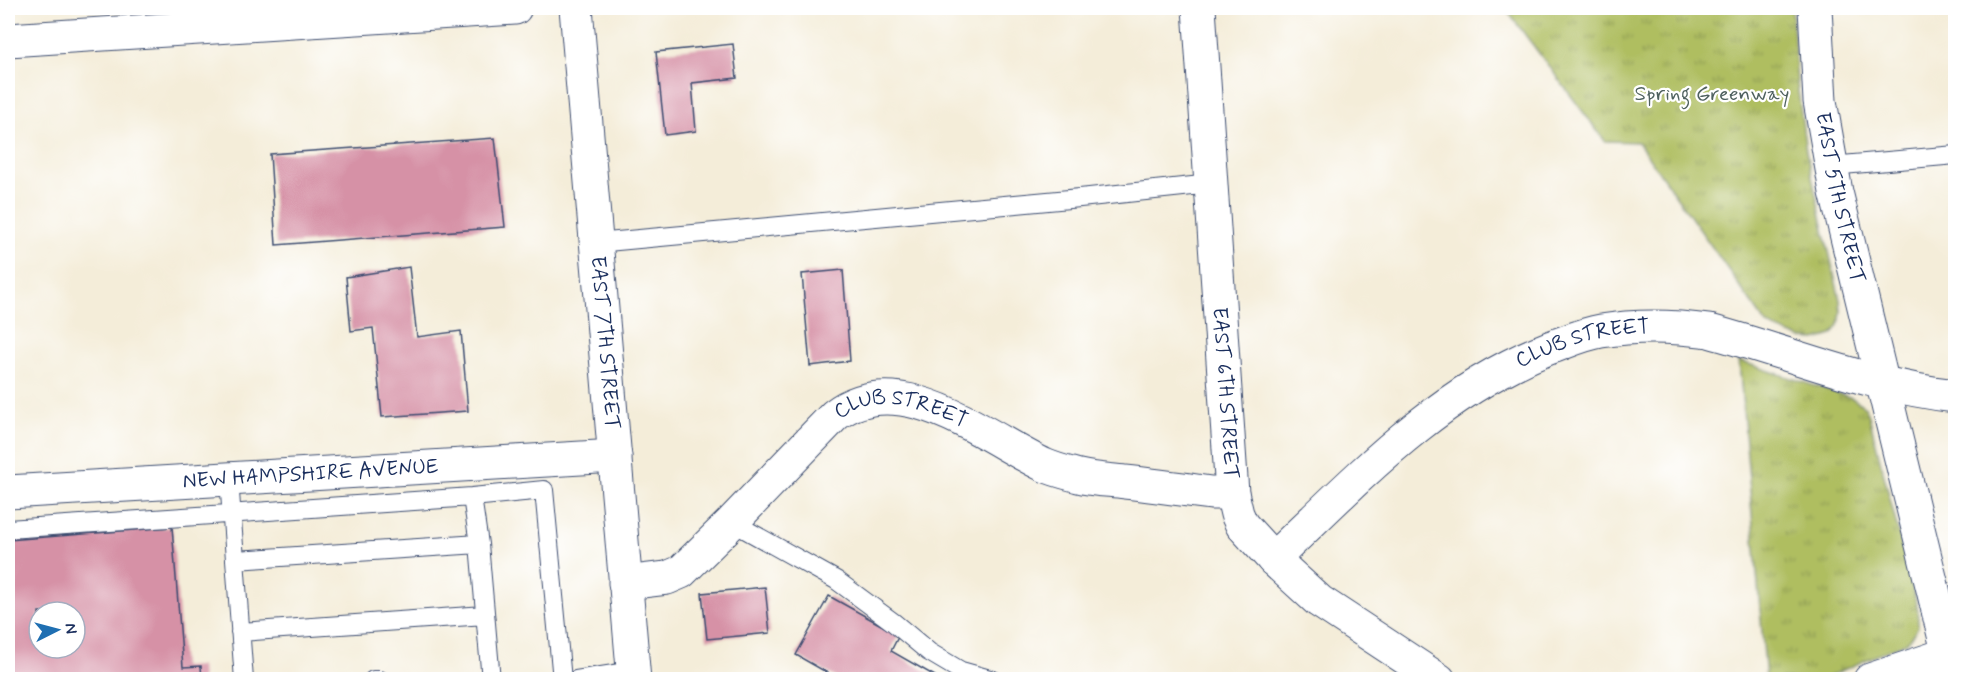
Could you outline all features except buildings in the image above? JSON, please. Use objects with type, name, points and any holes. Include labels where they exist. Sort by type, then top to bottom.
[{"type":"street","points":[[8,40],[230,16],[515,8]]},
{"type":"street","name":"EAST 7TH STREET","points":[[576,8],[633,675]]},
{"type":"street","name":"EAST 6TH STREET","points":[[1199,8],[1232,493],[1237,514],[1242,525],[1273,559],[1319,601],[1439,680]]},
{"type":"street","name":"EAST 5TH STREET","points":[[1815,8],[1820,101],[1831,166],[1953,662]]},
{"type":"street","name":"CLUB STREET","points":[[1273,559],[1364,472],[1420,424],[1477,384],[1529,357],[1600,331],[1655,326],[1700,330],[1772,348],[1884,384],[1956,396]]},
{"type":"street","name":"CLUB STREET","points":[[625,583],[681,572],[836,415],[848,405],[866,398],[889,397],[920,402],[974,426],[1046,466],[1081,477],[1211,493],[1232,493]]},
{"type":"street","name":"NEW HAMPSHIRE AVENUE","points":[[8,492],[615,456]]},
{"type":"street","points":[[1870,680],[1953,662]]},
{"type":"lane","points":[[1831,166],[1956,155]]},
{"type":"lane","points":[[596,243],[1211,184]]},
{"type":"lane","points":[[229,479],[244,680]]},
{"type":"lane","points":[[8,529],[544,490],[562,680]]},
{"type":"lane","points":[[472,497],[479,543],[491,680]]},
{"type":"lane","points":[[732,522],[836,580],[893,622],[928,652],[961,671],[993,680]]},
{"type":"lane","points":[[235,560],[479,543]]},
{"type":"lane","points":[[240,632],[485,615]]},
{"type":"lane","points":[[576,680],[633,675]]},
{"type":"lane","points":[[373,680],[380,680]]},
{"type":"green space","name":"Spring Greenway","points":[[1505,8],[1792,8],[1797,83],[1806,151],[1840,300],[1839,325],[1832,335],[1815,340],[1802,339],[1767,325],[1638,142],[1605,141]]},
{"type":"green space","points":[[1739,361],[1852,398],[1865,407],[1869,416],[1918,610],[1918,627],[1907,642],[1823,679],[1766,679]]}]
